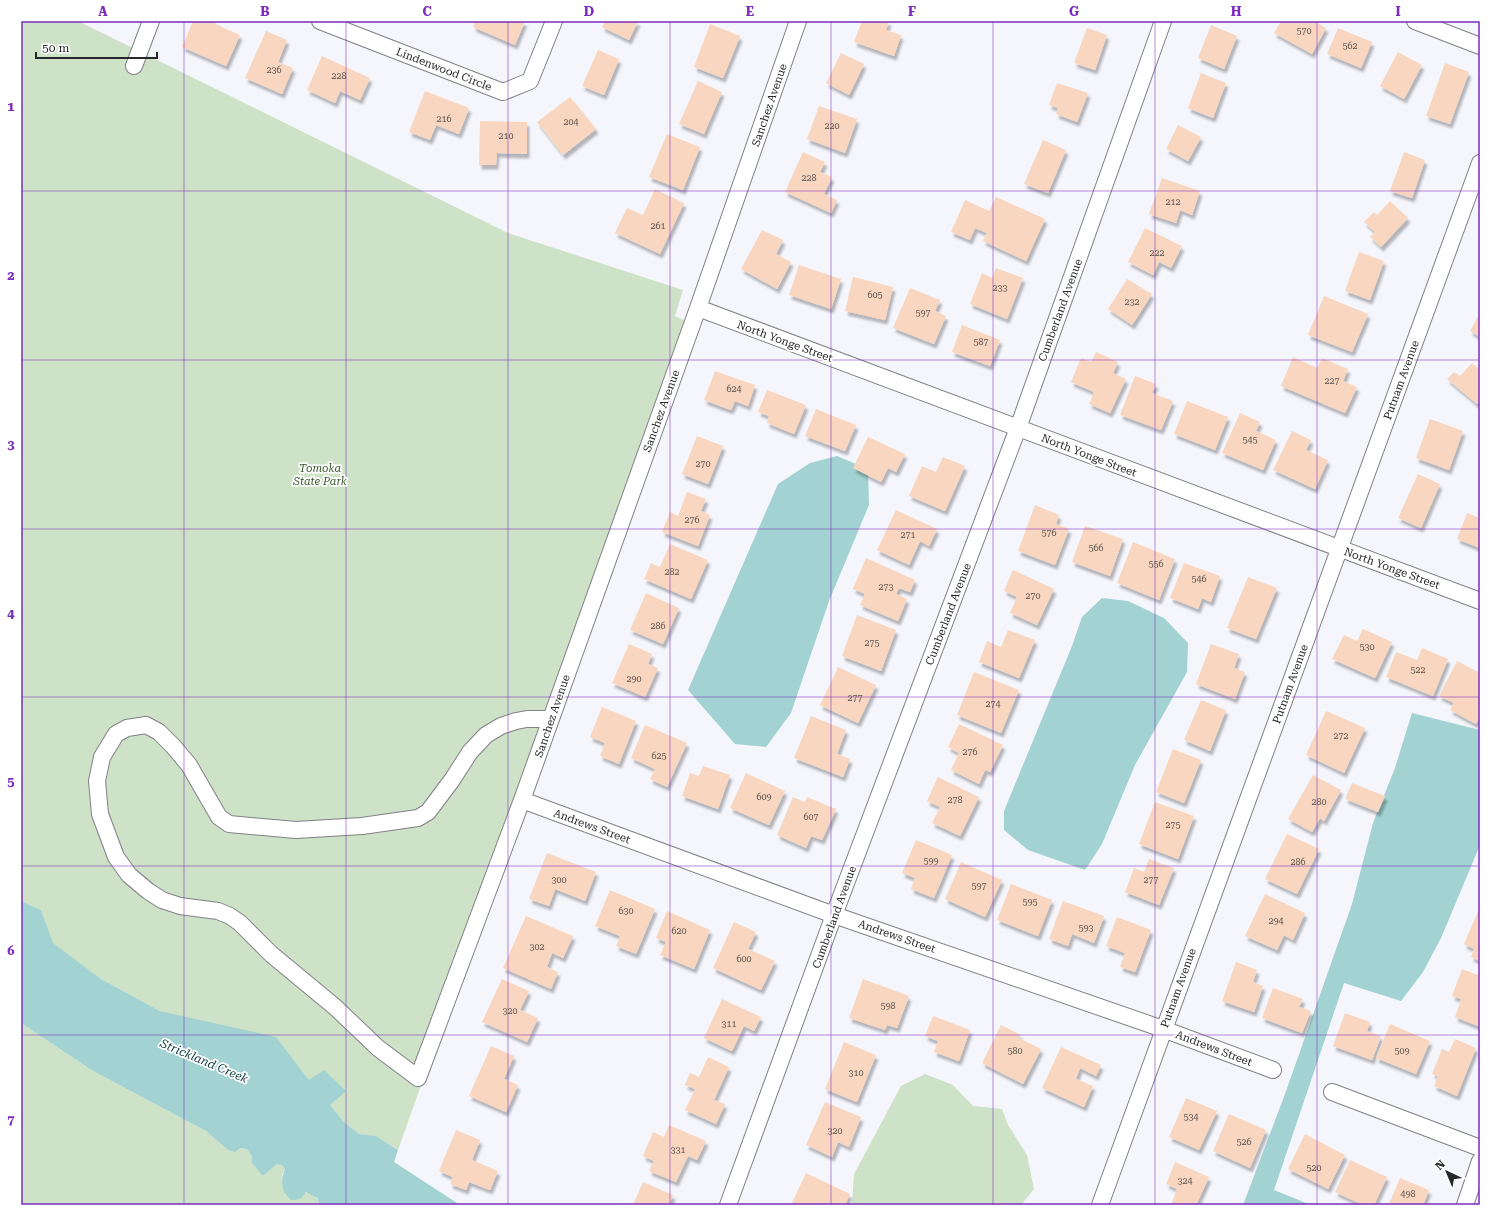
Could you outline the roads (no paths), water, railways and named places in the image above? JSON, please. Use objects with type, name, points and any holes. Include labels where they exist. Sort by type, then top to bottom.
[{"type":"street","points":[[134,66],[151,21]]},
{"type":"street","name":"Lindenwood Circle","points":[[320,21],[503,92],[530,82],[554,21]]},
{"type":"street","name":"Sanchez Avenue","points":[[550,719],[527,719],[501,726],[486,735],[470,752],[452,780],[428,812],[418,818],[362,826],[296,830],[229,824],[219,817],[189,765],[159,732],[146,725],[127,728],[116,734],[102,757],[97,781],[100,814],[116,857],[129,875],[148,891],[162,900],[180,906],[218,911],[230,916],[240,923],[272,954],[335,1007],[378,1048],[418,1078],[522,800],[698,308],[798,21]]},
{"type":"street","name":"Cumberland Avenue","points":[[728,1205],[834,915],[1018,428],[1163,21]]},
{"type":"street","points":[[1415,21],[1480,46]]},
{"type":"street","name":"Putnam Avenue","points":[[1100,1205],[1480,163]]},
{"type":"street","name":"North Yonge Street","points":[[698,308],[1480,601]]},
{"type":"street","name":"Andrews Street","points":[[522,800],[834,915],[1163,1029],[1273,1070]]},
{"type":"street","points":[[1332,1092],[1480,1148]]},
{"type":"street","points":[[1465,1205],[1480,1161]]},
{"type":"water","points":[[837,456],[868,469],[869,505],[829,601],[791,713],[766,747],[735,744],[688,690],[778,484],[810,463]]},
{"type":"water","points":[[1102,598],[1128,601],[1164,618],[1188,643],[1187,672],[1135,765],[1102,844],[1085,870],[1028,850],[1004,830],[1004,811],[1072,646],[1082,617]]},
{"type":"water","points":[[1412,713],[1480,730],[1480,845],[1441,938],[1423,972],[1401,1001],[1344,983],[1274,1190],[1311,1205],[1243,1205],[1285,1094],[1352,904],[1373,823],[1395,768]]},
{"type":"water","name":"Strickland Creek","points":[[21,901],[41,910],[53,943],[101,979],[160,1011],[276,1037],[309,1080],[324,1070],[346,1091],[330,1105],[344,1122],[359,1134],[376,1136],[398,1150],[394,1162],[460,1205],[320,1205],[317,1198],[306,1192],[300,1199],[291,1200],[283,1190],[282,1178],[285,1169],[282,1165],[277,1164],[263,1176],[252,1163],[252,1157],[247,1149],[240,1148],[235,1152],[228,1150],[206,1131],[93,1071],[21,1023]]},
{"type":"park label","name":"Tomoka State Park","points":[[320,474]]}]
